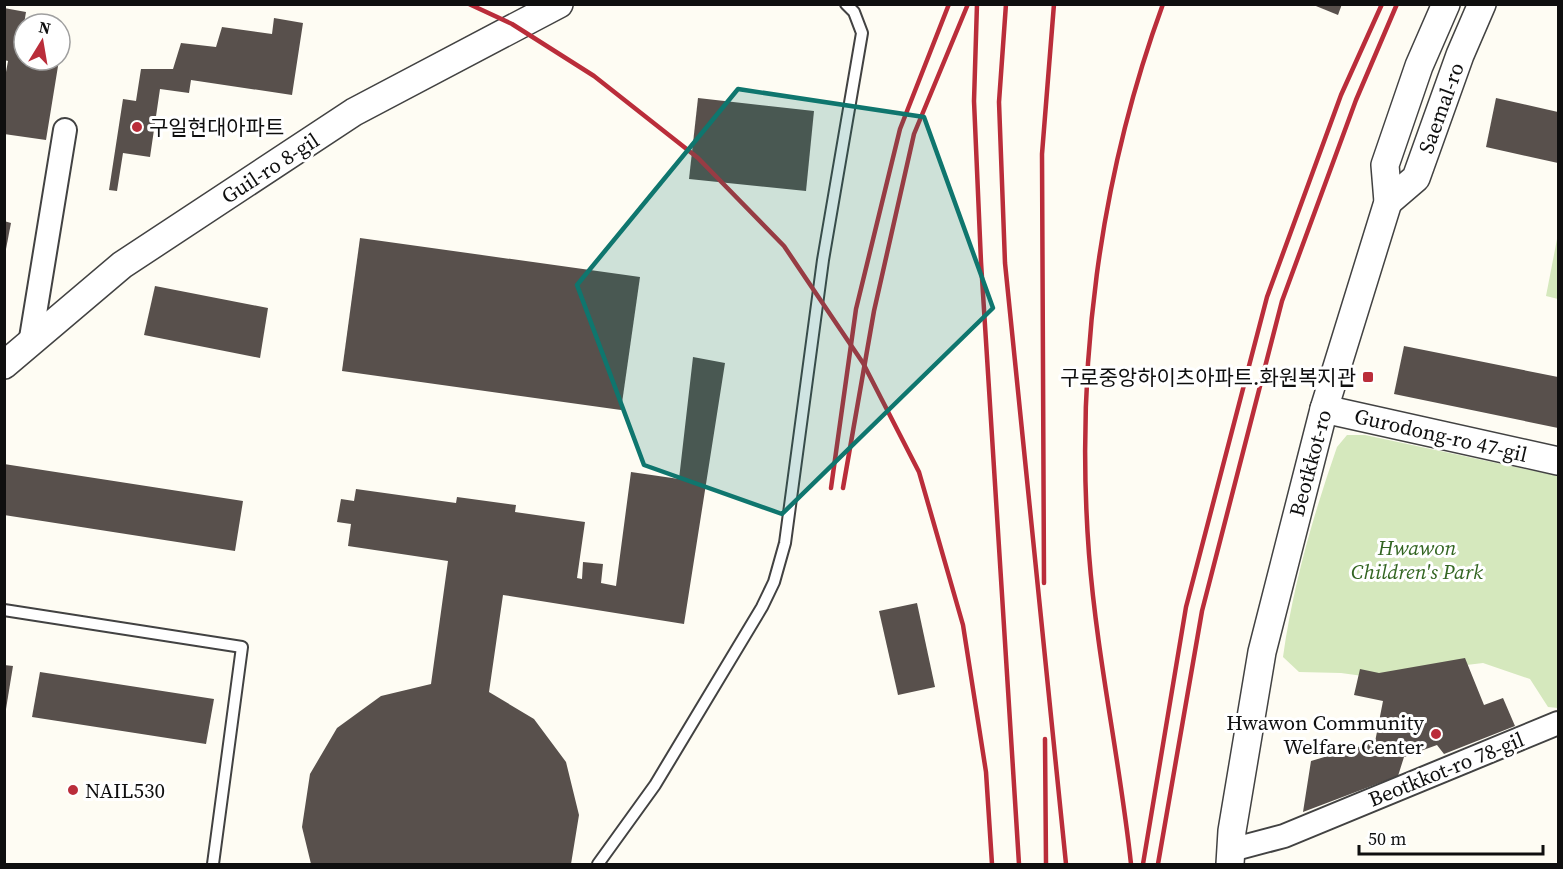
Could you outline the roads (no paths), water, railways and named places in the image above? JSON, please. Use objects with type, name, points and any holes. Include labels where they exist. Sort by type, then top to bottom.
[{"type":"street","name":"Guil-ro 8-gil","points":[[4,365],[122,265],[354,112],[559,4]]},
{"type":"street","name":"Beotkkot-ro","points":[[1231,857],[1262,652],[1324,409],[1388,202],[1385,165],[1419,66],[1446,4]]},
{"type":"street","name":"Saemal-ro","points":[[1388,202],[1416,178],[1460,55],[1482,4]]},
{"type":"street","points":[[30,344],[65,130]]},
{"type":"street","name":"Gurodong-ro 47-gil","points":[[1324,409],[1558,461]]},
{"type":"street","name":"Beotkkot-ro 78-gil","points":[[1231,857],[1558,723]]},
{"type":"lane","points":[[598,864],[656,785],[762,607],[774,582],[785,543],[823,260],[862,33],[854,12],[846,4]]},
{"type":"lane","points":[[4,610],[242,647],[213,864]]},
{"type":"railway","points":[[469,4],[512,24],[594,76],[698,158],[784,246],[863,363],[919,472],[963,625],[986,772],[992,864]]},
{"type":"railway","points":[[831,488],[856,309],[900,129],[949,4]]},
{"type":"railway","points":[[843,488],[874,311],[914,134],[968,4]]},
{"type":"railway","points":[[977,4],[974,101],[981,262],[1019,864]]},
{"type":"railway","points":[[1006,4],[999,102],[1005,263],[1066,864]]},
{"type":"railway","points":[[1044,583],[1042,154],[1054,4]]},
{"type":"railway","points":[[1131,864],[1103,671],[1089,554],[1086,414],[1089,344],[1108,206],[1122,138],[1163,4]]},
{"type":"railway","points":[[1143,864],[1186,607],[1267,297],[1341,95],[1382,4]]},
{"type":"railway","points":[[1158,864],[1202,611],[1282,301],[1356,100],[1397,4]]},
{"type":"railway","points":[[1045,739],[1046,864]]},
{"type":"place","name":"구일현대아파트","points":[[137,127]]},
{"type":"place","name":"구로중앙하이츠아파트.화원복지관","points":[[1368,377]]},
{"type":"place","name":"Hwawon Community Welfare Center","points":[[1436,734]]},
{"type":"place","name":"NAIL530","points":[[73,790]]},
{"type":"park label","name":"Hwawon Children's Park","points":[[1417,559]]}]
